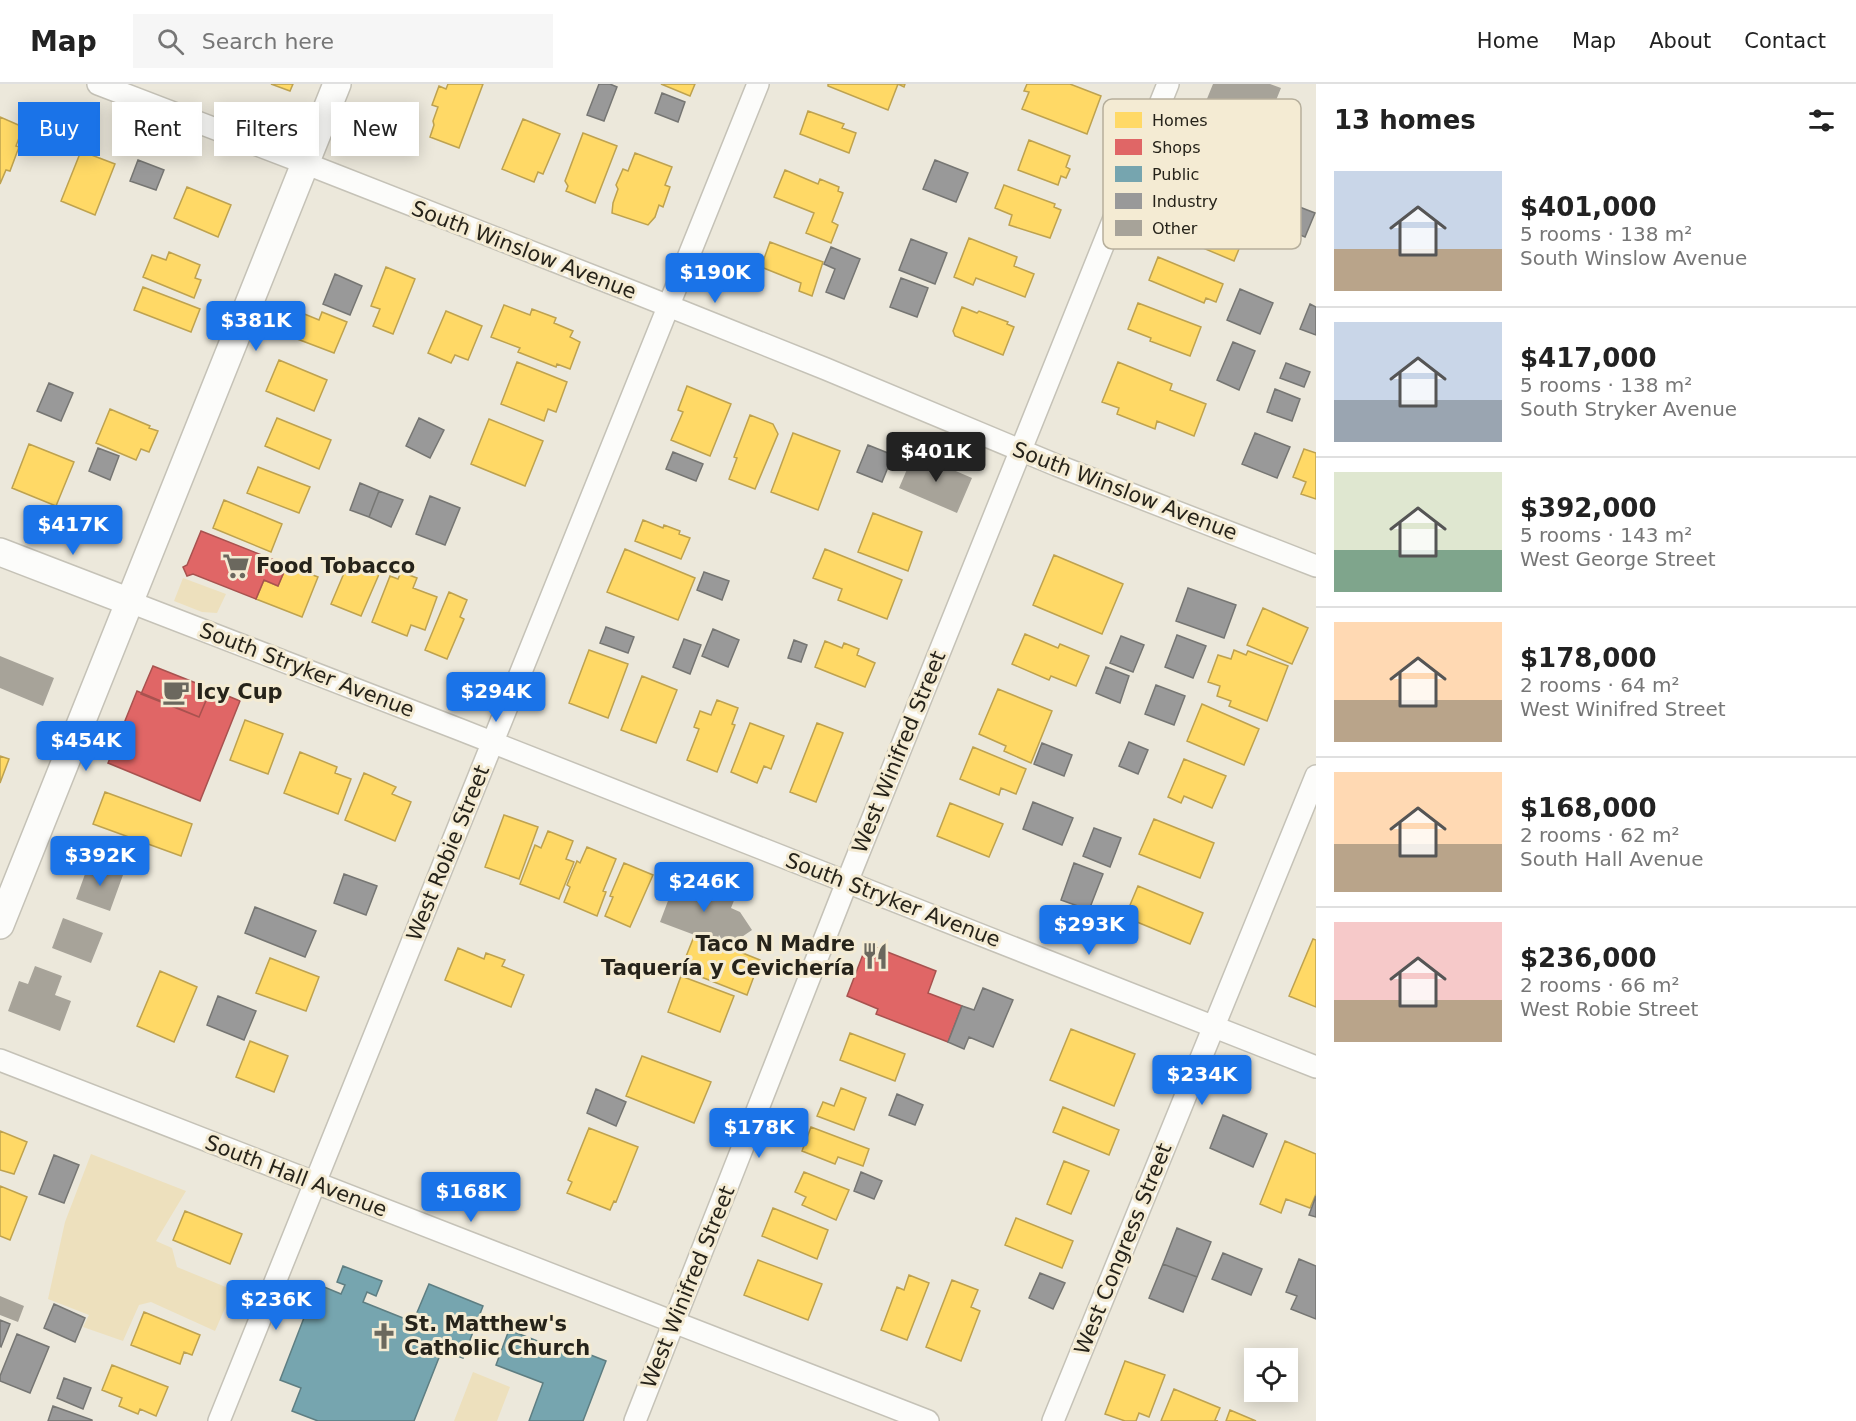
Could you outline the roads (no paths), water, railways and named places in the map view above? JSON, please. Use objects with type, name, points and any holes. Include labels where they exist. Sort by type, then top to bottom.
[{"type":"street","name":"South Winslow Avenue","points":[[98,84],[669,307],[1056,465],[1316,566]]},
{"type":"street","points":[[0,925],[338,84]]},
{"type":"street","name":"West Robie Street","points":[[219,1421],[758,84]]},
{"type":"street","name":"West Winifred Street","points":[[1162,99],[1168,84]]},
{"type":"street","name":"West Winifred Street","points":[[635,1421],[847,882],[1103,246]]},
{"type":"street","name":"South Stryker Avenue","points":[[0,552],[492,742],[1316,1067]]},
{"type":"street","name":"West Congress Street","points":[[1053,1421],[1316,776]]},
{"type":"street","name":"South Hall Avenue","points":[[0,1060],[928,1421]]},
{"type":"place","name":"Food Tobacco","points":[[236,566]]},
{"type":"place","name":"Icy Cup","points":[[176,692]]},
{"type":"place","name":"Taco N Madre Taquería y Cevichería","points":[[875,956]]},
{"type":"place","name":"St. Matthew's Catholic Church","points":[[384,1336]]}]
